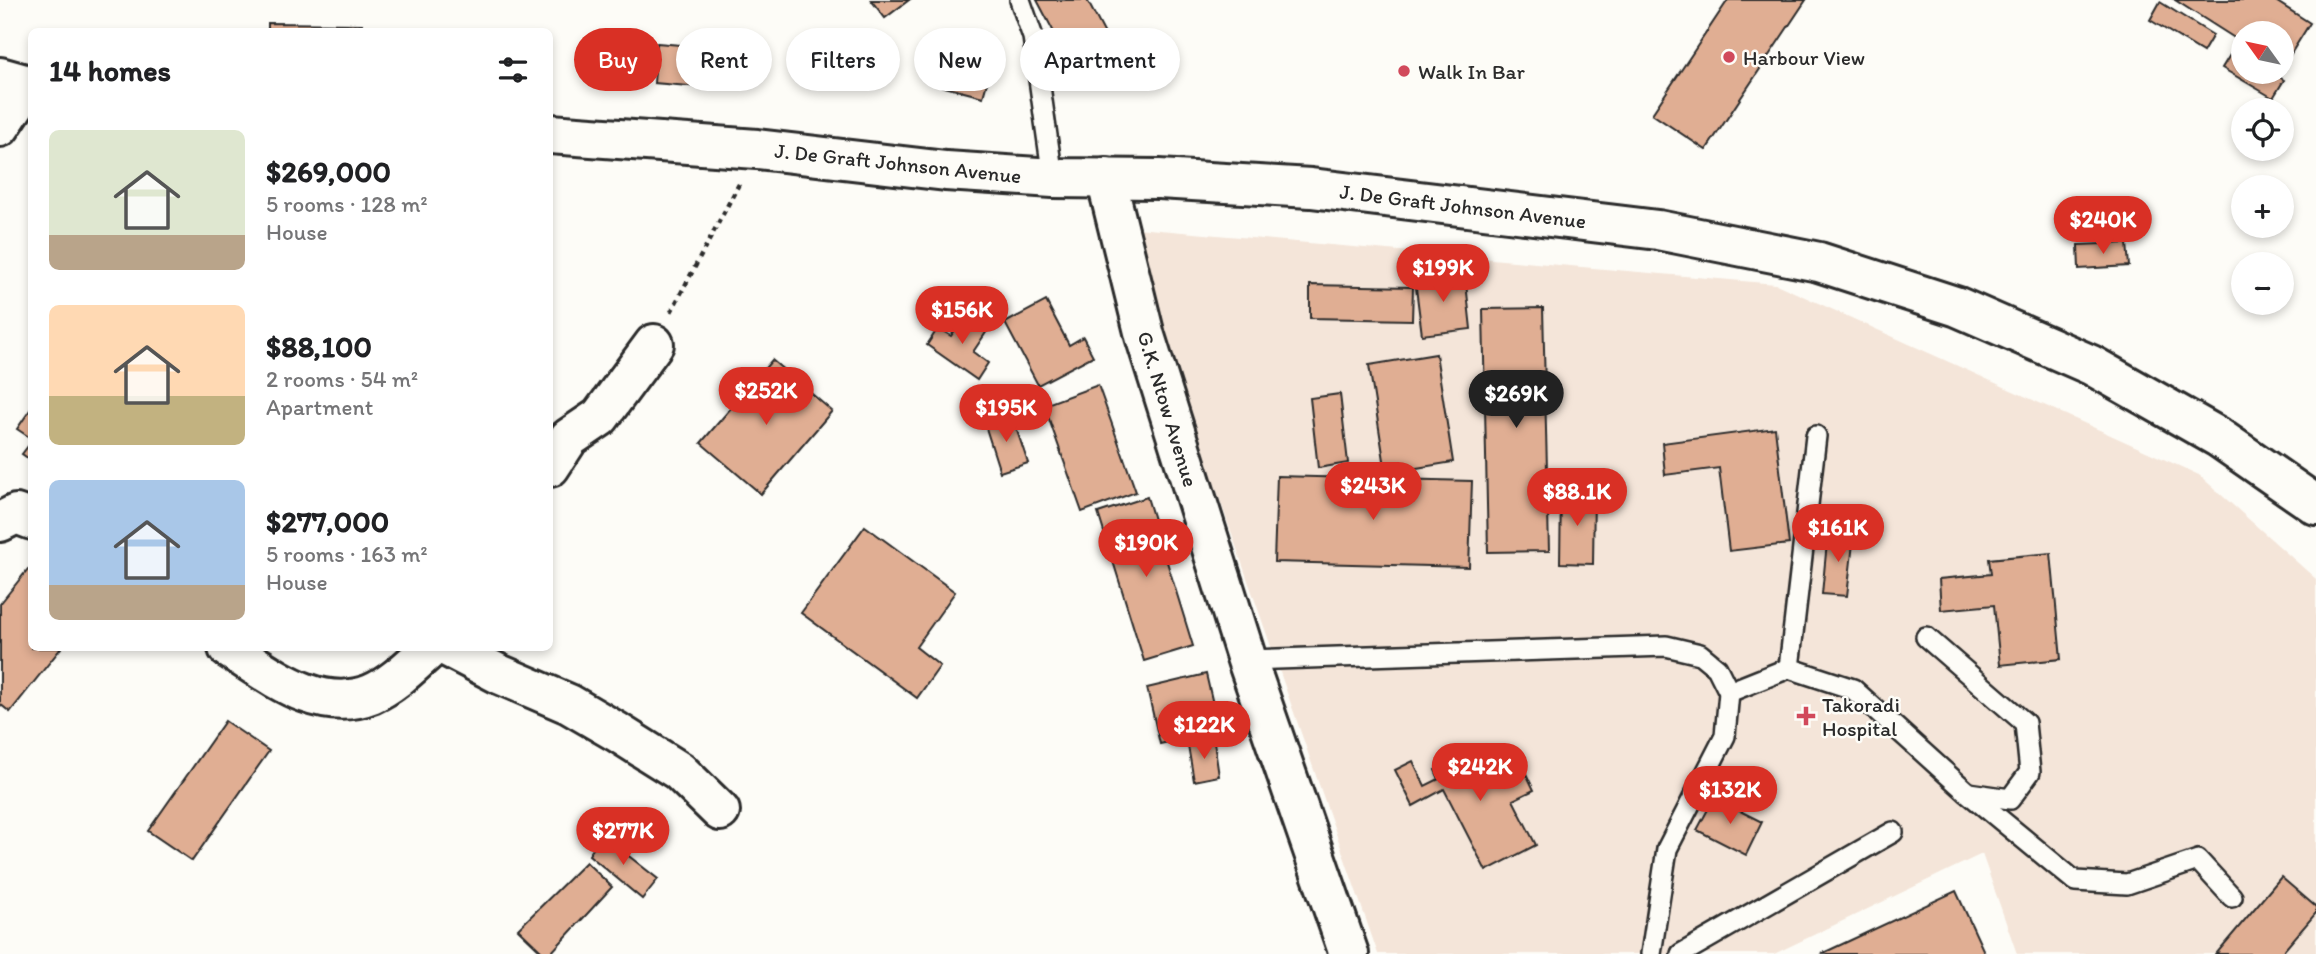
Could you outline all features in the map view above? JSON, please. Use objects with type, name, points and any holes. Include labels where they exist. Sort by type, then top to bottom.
[{"type":"street","points":[[0,127],[20,83]]},
{"type":"street","name":"J. De Graft Johnson Avenue","points":[[553,134],[757,149],[946,172],[1053,178],[1159,179],[1325,190],[1658,230],[1819,262],[1958,307],[2091,365],[2218,437],[2316,505]]},
{"type":"street","name":"G.K. Ntow Avenue","points":[[1106,178],[1144,337],[1247,660],[1349,954]]},
{"type":"street","points":[[553,462],[569,438],[600,417],[654,344]]},
{"type":"street","points":[[0,522],[16,514],[28,518]]},
{"type":"street","points":[[233,651],[309,696],[343,699],[370,694],[399,676],[428,651]]},
{"type":"street","points":[[455,651],[499,674],[569,704],[617,732],[679,772],[720,811]]},
{"type":"lane","points":[[1020,0],[1032,37],[1053,178]]},
{"type":"lane","points":[[1789,668],[1815,436]]},
{"type":"lane","points":[[1926,637],[2025,723],[2030,772],[2010,799],[1968,793]]},
{"type":"lane","points":[[1247,660],[1666,646],[1700,654],[1717,667],[1729,692],[1725,736],[1667,849],[1651,954]]},
{"type":"lane","points":[[1729,692],[1789,668],[1853,689],[1968,793],[2075,881],[2127,884],[2198,860],[2232,897]]},
{"type":"lane","points":[[1681,954],[1893,832]]},
{"type":"path","points":[[654,344],[757,149]]},
{"type":"shaded area","name":"Takoradi Hospital","points":[[1125,227],[1776,284],[2199,475],[2316,579],[2316,954],[2017,954],[1982,854],[1774,954],[1378,954]]},
{"type":"building","points":[[871,0],[909,0],[885,18]]},
{"type":"building","points":[[1037,0],[1087,0],[1102,28],[1052,28]]},
{"type":"building","name":"Harbour View","points":[[1728,0],[1806,0],[1706,150],[1652,114]]},
{"type":"building","points":[[2175,0],[2274,0],[2310,23],[2294,49],[2294,21],[2231,21],[2231,36]]},
{"type":"building","points":[[2160,2],[2213,35],[2203,52],[2150,20]]},
{"type":"building","points":[[268,23],[362,24],[362,28],[268,28]]},
{"type":"building","points":[[662,43],[676,45],[676,85],[662,84]]},
{"type":"building","points":[[2231,53],[2231,73],[2222,68]]},
{"type":"building","points":[[2249,84],[2282,84],[2273,98]]},
{"type":"building","points":[[960,91],[985,91],[983,97]]},
{"type":"building","points":[[2127,243],[2129,266],[2079,269],[2078,245]]},
{"type":"building","points":[[1465,274],[1471,329],[1422,335],[1415,280]]},
{"type":"building","points":[[1310,285],[1413,287],[1412,320],[1310,318]]},
{"type":"building","points":[[1046,301],[1069,345],[1083,337],[1093,356],[1038,385],[1005,323]]},
{"type":"building","points":[[1543,308],[1549,551],[1488,552],[1483,309]]},
{"type":"building","points":[[967,313],[989,328],[973,352],[988,363],[977,380],[927,345],[938,328],[951,336]]},
{"type":"building","points":[[1436,354],[1453,462],[1386,473],[1369,365]]},
{"type":"building","points":[[772,360],[832,411],[761,494],[701,443]]},
{"type":"building","points":[[1098,385],[1136,492],[1082,512],[1044,405]]},
{"type":"building","points":[[1340,394],[1348,463],[1318,468],[1310,398]]},
{"type":"building","points":[[28,413],[28,436],[17,429]]},
{"type":"building","points":[[1012,416],[1028,463],[1000,472],[985,425]]},
{"type":"building","points":[[1775,428],[1789,544],[1729,551],[1719,468],[1665,475],[1662,443]]},
{"type":"building","points":[[28,446],[28,458],[22,454]]},
{"type":"building","points":[[1277,476],[1472,481],[1469,567],[1274,562]]},
{"type":"building","points":[[1561,493],[1594,494],[1593,564],[1560,563]]},
{"type":"building","points":[[1147,497],[1193,646],[1144,661],[1098,513]]},
{"type":"building","points":[[865,526],[955,592],[916,647],[940,666],[917,698],[801,613]]},
{"type":"building","points":[[1828,532],[1854,534],[1847,596],[1822,594]]},
{"type":"building","points":[[2051,553],[2061,659],[2000,665],[1994,605],[1941,610],[1939,579],[1991,574],[1989,559]]},
{"type":"building","points":[[28,569],[28,651],[59,651],[10,712],[0,704],[0,604]]},
{"type":"building","points":[[1206,674],[1219,730],[1160,744],[1147,688]]},
{"type":"building","points":[[225,721],[269,751],[192,861],[148,831]]},
{"type":"building","points":[[1214,742],[1219,776],[1194,781],[1188,746]]},
{"type":"building","points":[[1485,745],[1499,774],[1521,763],[1534,790],[1513,800],[1536,845],[1486,871],[1444,789],[1413,806],[1395,770],[1413,761],[1425,786],[1439,779],[1435,770]]},
{"type":"building","points":[[1714,798],[1762,822],[1746,855],[1697,830]]},
{"type":"building","points":[[602,835],[658,879],[642,899],[589,855]]},
{"type":"building","points":[[586,862],[612,887],[550,954],[544,954],[518,929]]},
{"type":"building","points":[[2281,877],[2316,907],[2316,913],[2281,954],[2216,954]]},
{"type":"building","points":[[1956,891],[1985,954],[1821,954]]},
{"type":"place","name":"Harbour View","points":[[1729,57]]},
{"type":"place","name":"Walk In Bar","points":[[1404,71]]},
{"type":"place","name":"Takoradi Hospital","points":[[1806,716]]}]
